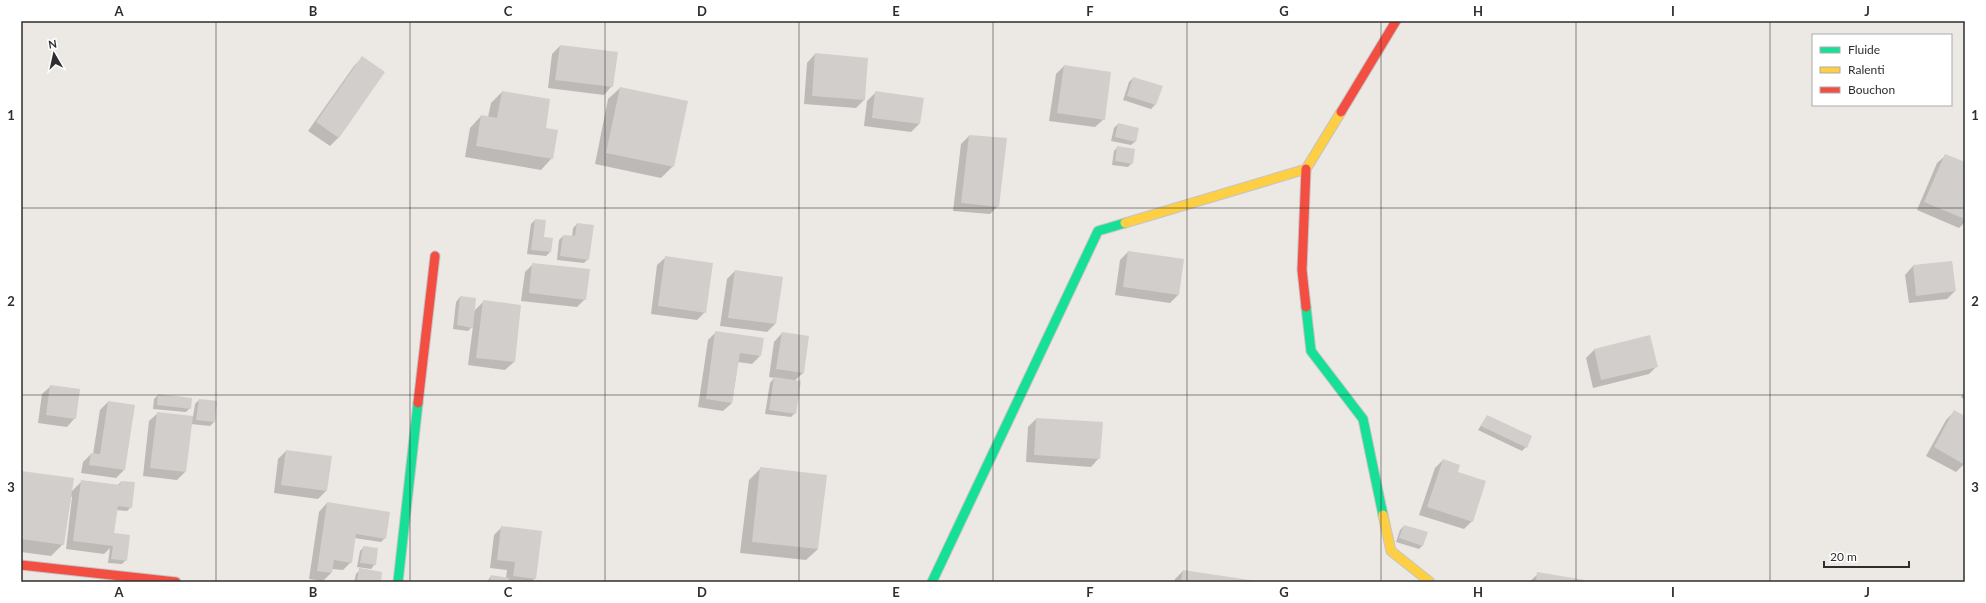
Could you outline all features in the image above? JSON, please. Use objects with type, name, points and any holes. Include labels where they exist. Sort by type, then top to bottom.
[{"type":"street","points":[[1396,21],[1306,169],[1302,270],[1311,351],[1363,419],[1391,551],[1430,582]]},
{"type":"street","points":[[932,582],[1098,232],[1306,169]]},
{"type":"street","points":[[398,582],[435,256]]},
{"type":"street","points":[[21,565],[176,582]]},
{"type":"building","points":[[560,45],[618,52],[613,87],[555,80]]},
{"type":"building","points":[[815,53],[868,58],[865,100],[812,96]]},
{"type":"building","points":[[362,56],[385,72],[339,138],[316,122]]},
{"type":"building","points":[[1064,65],[1111,72],[1105,120],[1057,113]]},
{"type":"building","points":[[1133,77],[1163,86],[1156,105],[1127,96]]},
{"type":"building","points":[[620,87],[688,101],[674,167],[606,153]]},
{"type":"building","points":[[502,91],[550,99],[546,128],[558,130],[553,159],[476,146],[481,115],[497,118]]},
{"type":"building","points":[[875,91],[924,98],[920,124],[872,118]]},
{"type":"building","points":[[1118,123],[1139,128],[1136,142],[1115,137]]},
{"type":"building","points":[[969,135],[1007,138],[999,207],[961,203]]},
{"type":"building","points":[[1117,146],[1135,149],[1133,164],[1115,161]]},
{"type":"building","points":[[1945,154],[1965,162],[1965,219],[1924,202]]},
{"type":"building","points":[[535,219],[546,220],[544,237],[553,238],[551,252],[531,250]]},
{"type":"building","points":[[577,223],[594,225],[589,260],[560,256],[563,235],[575,236]]},
{"type":"building","points":[[1128,251],[1184,259],[1179,295],[1123,287]]},
{"type":"building","points":[[665,256],[713,263],[706,313],[658,306]]},
{"type":"building","points":[[1952,261],[1956,291],[1916,296],[1913,265]]},
{"type":"building","points":[[532,263],[590,269],[586,300],[529,293]]},
{"type":"building","points":[[735,270],[783,277],[776,324],[728,318]]},
{"type":"building","points":[[460,296],[476,298],[473,328],[457,325]]},
{"type":"building","points":[[483,300],[521,305],[515,362],[476,358]]},
{"type":"building","points":[[715,331],[764,338],[761,356],[740,353],[732,403],[706,399]]},
{"type":"building","points":[[782,332],[809,336],[804,373],[776,369]]},
{"type":"building","points":[[1650,335],[1658,367],[1601,380],[1594,349]]},
{"type":"building","points":[[774,377],[801,381],[796,414],[769,410]]},
{"type":"building","points":[[50,385],[80,389],[76,419],[46,415]]},
{"type":"building","points":[[158,394],[192,398],[191,409],[157,405]]},
{"type":"building","points":[[199,399],[217,401],[215,422],[196,420]]},
{"type":"building","points":[[108,401],[135,405],[125,470],[89,465],[91,453],[100,454]]},
{"type":"building","points":[[1954,410],[1965,416],[1965,465],[1934,447]]},
{"type":"building","points":[[157,412],[193,416],[186,472],[150,468]]},
{"type":"building","points":[[1487,415],[1532,436],[1527,448],[1481,426]]},
{"type":"building","points":[[1036,418],[1103,422],[1100,459],[1034,455]]},
{"type":"building","points":[[286,450],[332,456],[327,491],[281,485]]},
{"type":"building","points":[[1443,459],[1460,465],[1458,472],[1486,481],[1473,522],[1427,507]]},
{"type":"building","points":[[760,467],[827,475],[818,549],[752,542]]},
{"type":"building","points":[[21,471],[74,478],[64,545],[21,539]]},
{"type":"building","points":[[81,480],[120,485],[121,481],[135,482],[132,508],[118,506],[114,533],[130,535],[127,561],[111,559],[113,546],[73,541]]},
{"type":"building","points":[[327,502],[390,512],[386,539],[356,534],[352,563],[334,560],[332,573],[317,571]]},
{"type":"building","points":[[1404,525],[1428,532],[1423,546],[1399,538]]},
{"type":"building","points":[[501,526],[542,531],[536,579],[513,576],[515,562],[497,560]]},
{"type":"building","points":[[363,546],[378,548],[376,565],[360,563]]},
{"type":"building","points":[[359,568],[382,572],[381,582],[357,582]]},
{"type":"building","points":[[1183,570],[1256,581],[1256,582],[1181,582]]},
{"type":"building","points":[[1537,572],[1585,580],[1584,582],[1536,582]]},
{"type":"building","points":[[491,575],[509,578],[509,582],[490,582]]},
{"type":"traffic: fast","points":[[932,582],[1098,231],[1125,223]]},
{"type":"traffic: fast","points":[[1306,307],[1311,351],[1363,419],[1383,515]]},
{"type":"traffic: fast","points":[[398,582],[418,403]]},
{"type":"traffic: slow","points":[[1125,223],[1306,169],[1341,112]]},
{"type":"traffic: slow","points":[[1383,515],[1391,551],[1430,582]]},
{"type":"traffic: jam","points":[[1341,112],[1396,21]]},
{"type":"traffic: jam","points":[[1306,169],[1302,270],[1306,307]]},
{"type":"traffic: jam","points":[[418,403],[435,256]]},
{"type":"traffic: jam","points":[[21,565],[176,582]]}]
